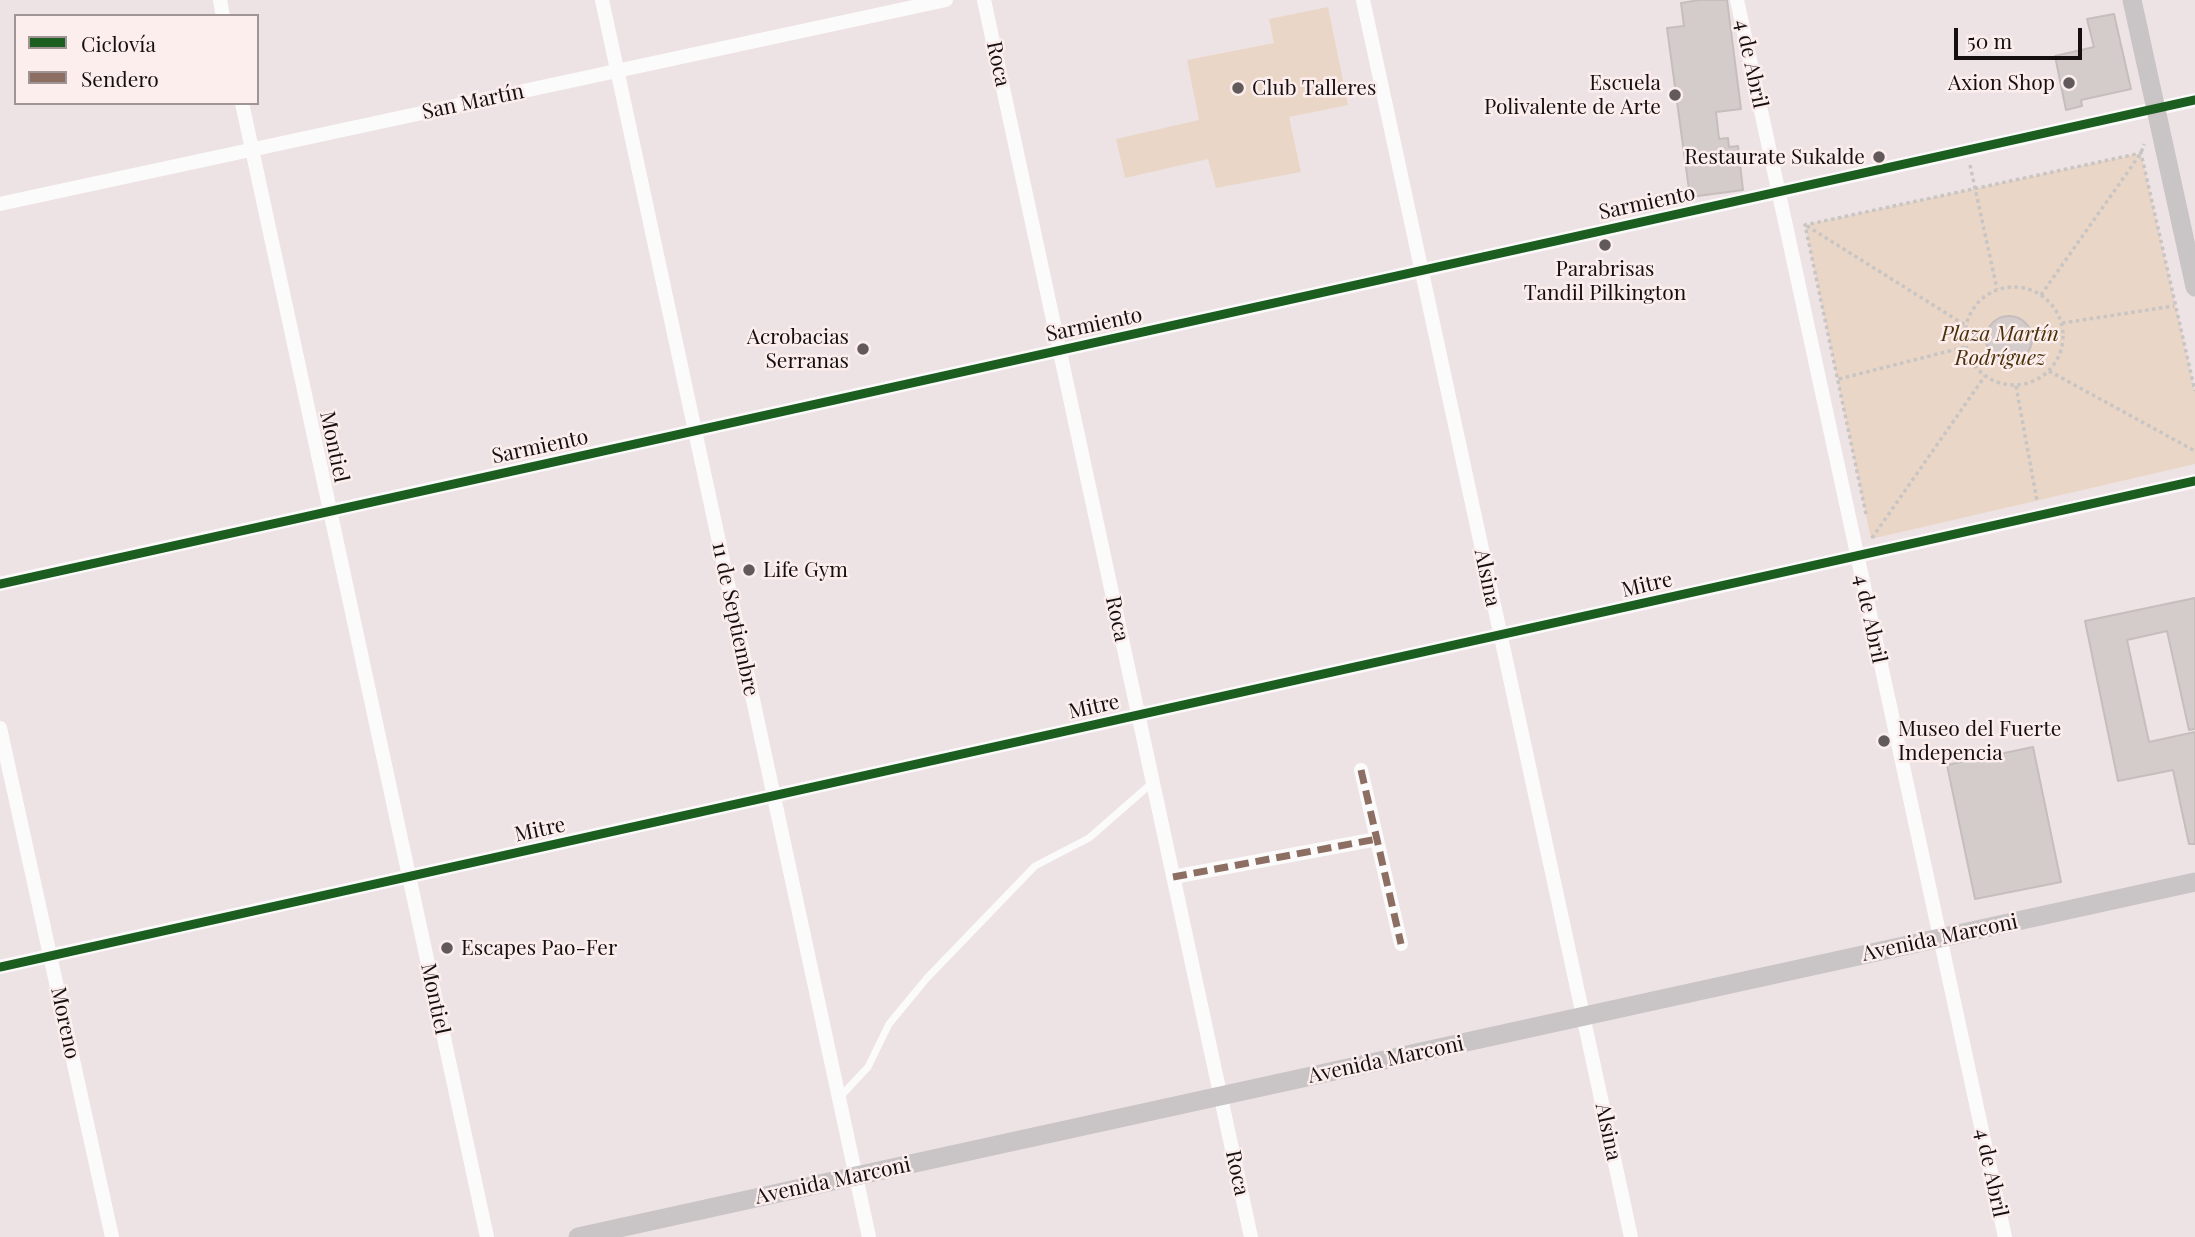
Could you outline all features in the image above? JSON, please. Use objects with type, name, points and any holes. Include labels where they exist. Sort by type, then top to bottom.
[{"type":"main road","points":[[2132,0],[2195,287]]},
{"type":"main road","name":"Avenida Marconi","points":[[578,1237],[2195,882]]},
{"type":"street","name":"11 de Septiembre","points":[[602,0],[870,1237]]},
{"type":"street","name":"San Martín","points":[[0,204],[946,0]]},
{"type":"street","name":"Roca","points":[[984,0],[1251,1237]]},
{"type":"street","name":"Alsina","points":[[1363,0],[1631,1237]]},
{"type":"street","name":"4 de Abril","points":[[1737,0],[2005,1237]]},
{"type":"street","name":"Sarmiento","points":[[0,584],[2195,100]]},
{"type":"street","name":"Montiel","points":[[242,105],[487,1237]]},
{"type":"street","name":"Mitre","points":[[0,967],[2195,481]]},
{"type":"street","name":"Moreno","points":[[0,728],[112,1237]]},
{"type":"street","points":[[1361,770],[1401,944]]},
{"type":"street","points":[[1172,877],[1377,839]]},
{"type":"lane","points":[[839,1097],[868,1068],[889,1024],[920,987],[1035,866],[1089,838],[1152,783]]},
{"type":"path","points":[[2042,295],[2141,153],[2145,142]]},
{"type":"path","points":[[1967,150],[1997,289]]},
{"type":"path","points":[[1805,225],[2141,153]]},
{"type":"path","points":[[2141,153],[2195,391]]},
{"type":"path","points":[[1798,216],[1805,225],[1965,325]]},
{"type":"path","points":[[1805,225],[1871,539]]},
{"type":"path","points":[[2012,286],[2028,288],[2042,295],[2051,303],[2062,323],[2063,341],[2059,357],[2039,379],[2016,386],[2000,384],[1985,376],[1969,358],[1965,347],[1965,325],[1982,297],[1997,289],[2012,286]]},
{"type":"path","points":[[2062,323],[2175,306]]},
{"type":"path","points":[[1839,379],[1965,347]]},
{"type":"path","points":[[2049,371],[2195,451]]},
{"type":"path","points":[[1871,539],[1985,376]]},
{"type":"path","points":[[2016,386],[2037,501],[2025,504]]},
{"type":"path","points":[[1871,539],[1884,536]]},
{"type":"green space","points":[[1328,7],[1348,105],[1289,117],[1301,172],[1216,188],[1208,159],[1125,178],[1116,139],[1199,120],[1187,60],[1274,43],[1269,19]]},
{"type":"green space","name":"Plaza Martín Rodríguez","points":[[2141,153],[2195,391],[2195,464],[1871,539],[1805,225]]},
{"type":"building","name":"Escuela Polivalente de Arte","points":[[1727,0],[1741,109],[1716,112],[1719,139],[1728,138],[1729,147],[1738,146],[1743,190],[1690,197],[1667,28],[1684,26],[1681,3]]},
{"type":"building","points":[[2114,14],[2131,89],[2081,100],[2082,106],[2066,110],[2055,56],[2094,47],[2087,19]]},
{"type":"building","points":[[2009,316],[2025,323],[2032,339],[2025,355],[2009,362],[1993,355],[1986,339],[1993,323]]},
{"type":"building","points":[[2195,598],[2195,729],[2189,730],[2167,631],[2127,640],[2149,742],[2195,732],[2195,844],[2189,844],[2173,770],[2118,781],[2085,621]]},
{"type":"building","points":[[2033,747],[2061,882],[1975,899],[1947,765]]},
{"type":"marked path","points":[[1361,770],[1401,944]]},
{"type":"marked path","points":[[1173,877],[1377,839]]},
{"type":"cycle path","points":[[0,584],[2195,100]]},
{"type":"cycle path","points":[[0,967],[2195,481]]},
{"type":"place","name":"Axion Shop","points":[[2069,83]]},
{"type":"place","name":"Club Talleres","points":[[1238,88]]},
{"type":"place","name":"Escuela Polivalente de Arte","points":[[1675,95]]},
{"type":"place","name":"Restaurate Sukalde","points":[[1879,157]]},
{"type":"place","name":"Parabrisas Tandil Pilkington","points":[[1605,245]]},
{"type":"place","name":"Acrobacias Serranas","points":[[863,349]]},
{"type":"place","name":"Life Gym","points":[[749,570]]},
{"type":"place","name":"Museo del Fuerte Indepencia","points":[[1884,741]]},
{"type":"place","name":"Escapes Pao-Fer","points":[[447,948]]}]
